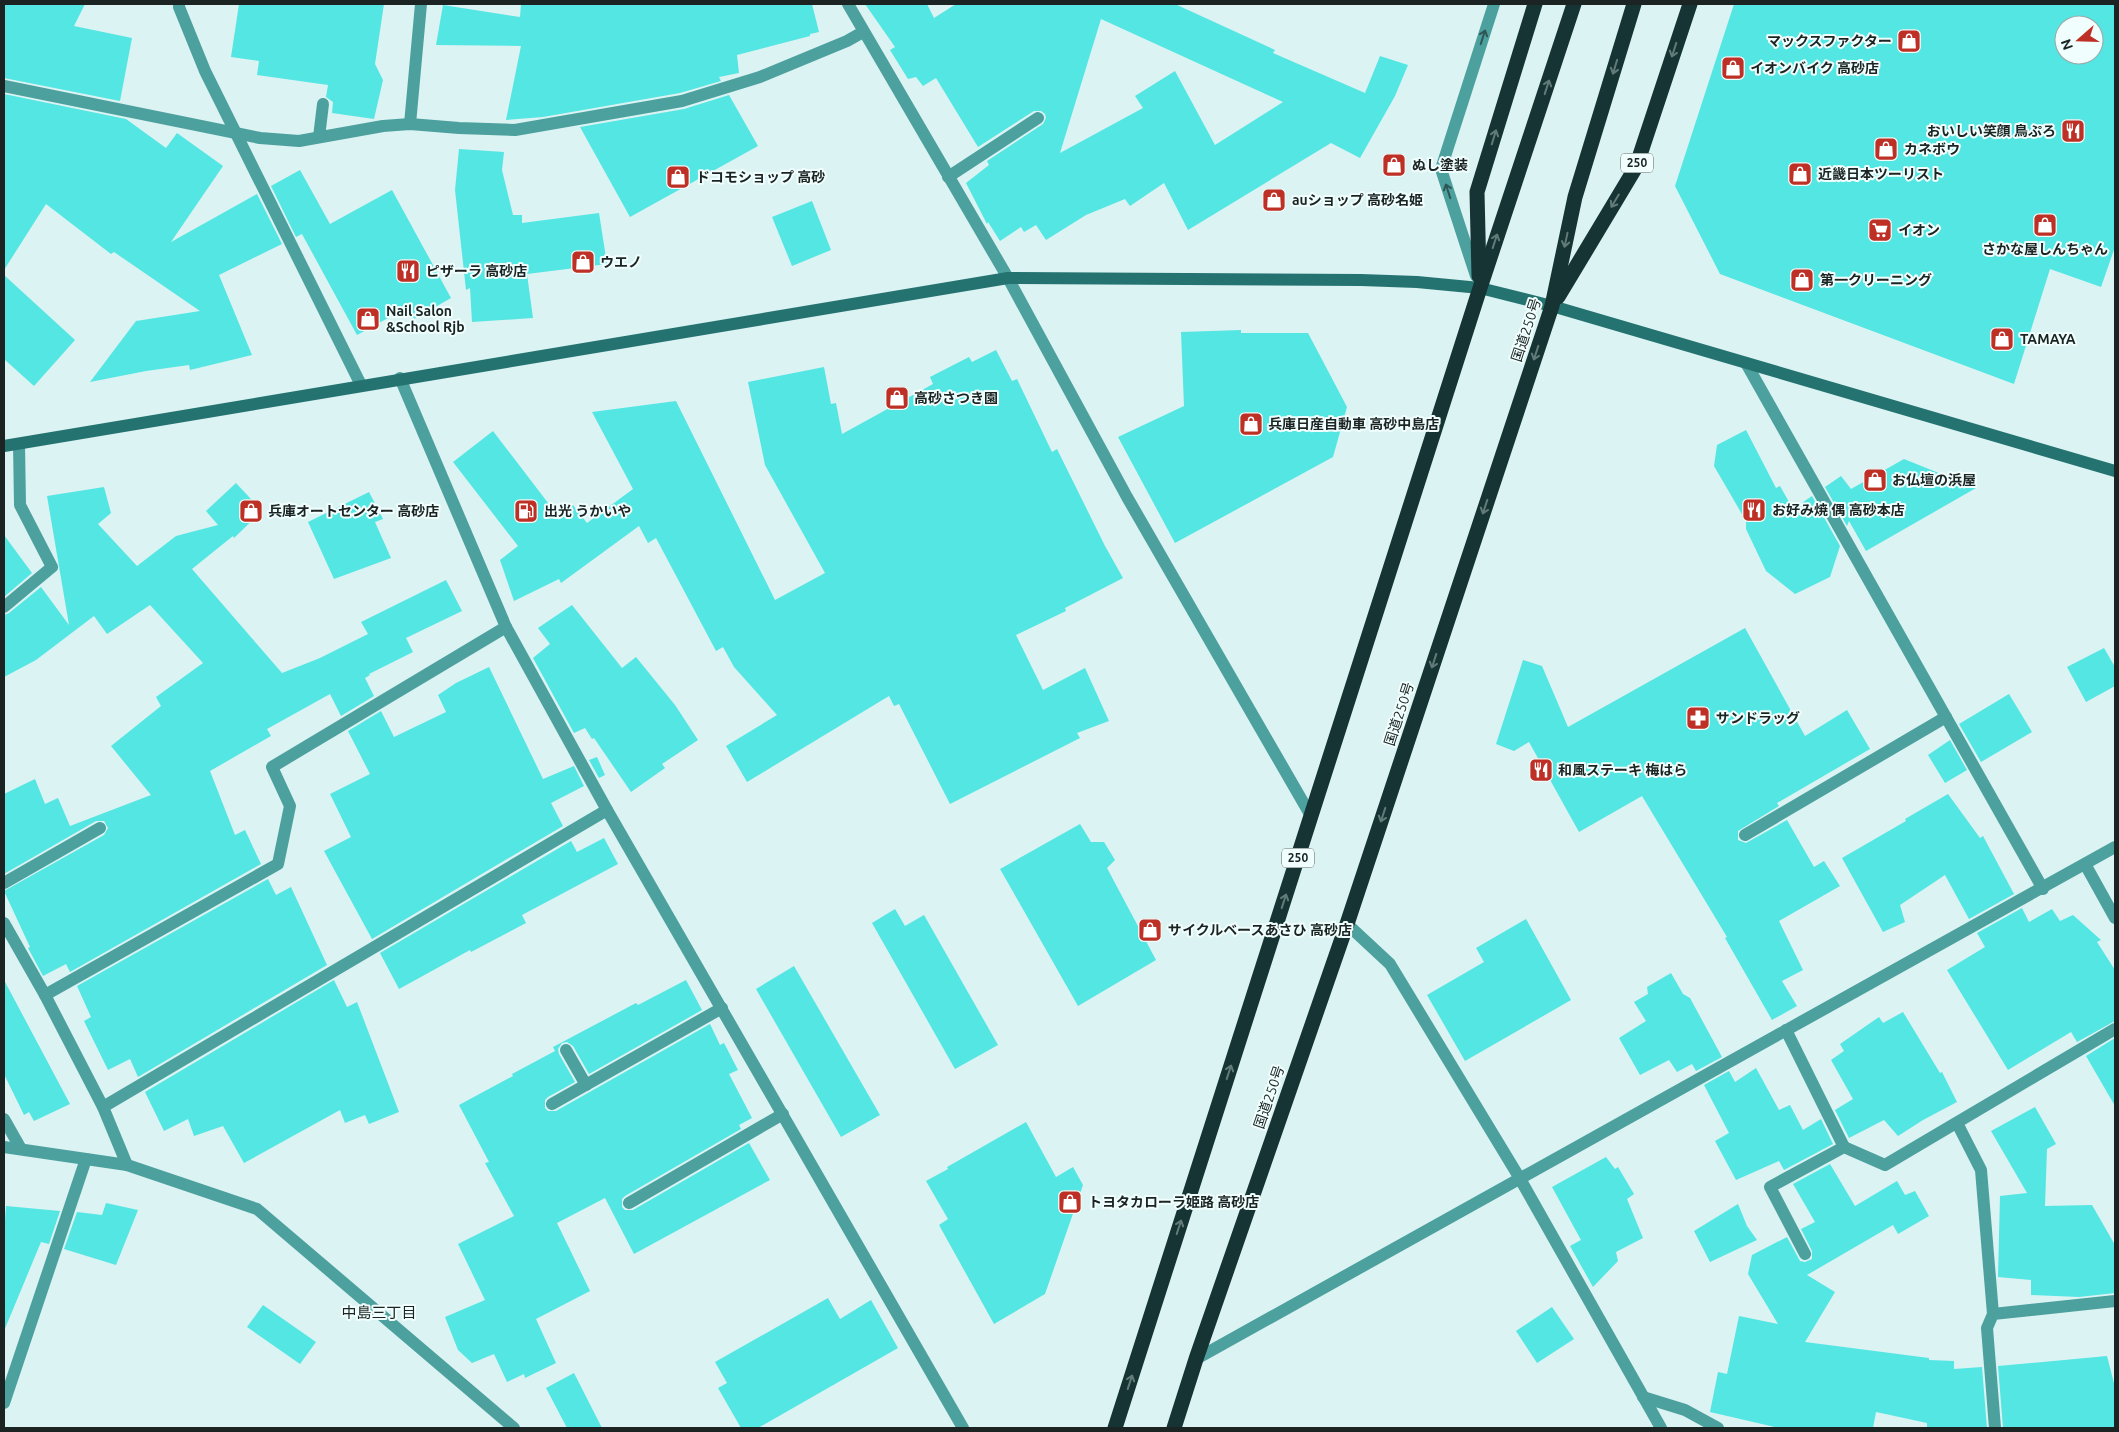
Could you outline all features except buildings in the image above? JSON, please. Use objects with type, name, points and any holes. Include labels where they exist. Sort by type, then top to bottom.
[{"type":"highway","name":"250","points":[[1480,288],[1477,192],[1535,4]]},
{"type":"highway","name":"250","points":[[1115,1428],[1480,288],[1574,4]]},
{"type":"highway","name":"国道250号","points":[[1174,1428],[1196,1359],[1347,924],[1552,306],[1575,198],[1634,4]]},
{"type":"highway","name":"250","points":[[1552,306],[1636,167],[1690,4]]},
{"type":"street","points":[[179,4],[205,72],[361,385]]},
{"type":"street","points":[[410,124],[421,4]]},
{"type":"street","points":[[848,4],[1008,278],[1127,497],[1311,816]]},
{"type":"street","points":[[1480,288],[1441,169],[1494,4]]},
{"type":"street","points":[[4,86],[237,135],[299,141],[410,124],[515,130],[682,101],[760,77],[863,32]]},
{"type":"street","points":[[319,137],[323,104]]},
{"type":"street","points":[[948,177],[1038,118]]},
{"type":"street","points":[[4,446],[400,378],[1008,278],[1362,280],[1480,288],[1552,306],[2115,471]]},
{"type":"street","points":[[1746,363],[2043,889]]},
{"type":"street","points":[[400,378],[506,627],[607,810],[963,1428]]},
{"type":"street","points":[[4,607],[52,568],[20,505],[19,444]]},
{"type":"street","points":[[45,995],[278,864],[290,806],[272,767],[506,627]]},
{"type":"street","points":[[1745,835],[1946,717]]},
{"type":"street","points":[[103,1106],[607,810]]},
{"type":"street","points":[[4,883],[100,828]]},
{"type":"street","points":[[1196,1359],[1519,1177],[2043,889],[2115,847]]},
{"type":"street","points":[[2085,864],[2115,918]]},
{"type":"street","points":[[4,923],[45,995],[103,1106],[127,1165]]},
{"type":"street","points":[[1347,924],[1390,964],[1519,1177],[1661,1428]]},
{"type":"street","points":[[552,1104],[722,1008]]},
{"type":"street","points":[[1786,1030],[1844,1147],[1885,1165],[2115,1029]]},
{"type":"street","points":[[566,1050],[586,1085]]},
{"type":"street","points":[[629,1203],[783,1114]]},
{"type":"street","points":[[4,1120],[21,1149]]},
{"type":"street","points":[[1957,1123],[1982,1170],[1993,1314],[1987,1328],[1995,1428]]},
{"type":"street","points":[[4,1147],[127,1165],[257,1209],[514,1428]]},
{"type":"street","points":[[1806,1254],[1770,1187],[1844,1147]]},
{"type":"street","points":[[4,1403],[86,1159]]},
{"type":"street","points":[[1993,1314],[2115,1301]]},
{"type":"street","points":[[1643,1397],[1685,1410],[1718,1428]]},
{"type":"place","name":"マックスファクター","points":[[1909,41]]},
{"type":"place","name":"イオンバイク 高砂店","points":[[1733,68]]},
{"type":"place","name":"おいしい笑顔 鳥ぷろ","points":[[2073,131]]},
{"type":"place","name":"カネボウ","points":[[1886,149]]},
{"type":"place","name":"ぬし塗装","points":[[1394,165]]},
{"type":"place","name":"近畿日本ツーリスト","points":[[1800,174]]},
{"type":"place","name":"ドコモショップ 高砂","points":[[678,177]]},
{"type":"place","name":"auショップ 高砂名姫","points":[[1274,200]]},
{"type":"place","name":"さかな屋しんちゃん","points":[[2045,225]]},
{"type":"place","name":"イオン","points":[[1880,230]]},
{"type":"place","name":"ウエノ","points":[[583,262]]},
{"type":"place","name":"ピザーラ 高砂店","points":[[408,271]]},
{"type":"place","name":"第一クリーニング","points":[[1802,280]]},
{"type":"place","name":"Nail Salon &School Rjb","points":[[368,319]]},
{"type":"place","name":"TAMAYA","points":[[2002,339]]},
{"type":"place","name":"高砂さつき園","points":[[897,398]]},
{"type":"place","name":"兵庫日産自動車 高砂中島店","points":[[1251,424]]},
{"type":"place","name":"お仏壇の浜屋","points":[[1875,480]]},
{"type":"place","name":"お好み焼 偶 高砂本店","points":[[1754,510]]},
{"type":"place","name":"兵庫オートセンター 高砂店","points":[[251,511]]},
{"type":"place","name":"出光 うかいや","points":[[526,511]]},
{"type":"place","name":"サンドラッグ","points":[[1698,718]]},
{"type":"place","name":"和風ステーキ 梅はら","points":[[1541,770]]},
{"type":"place","name":"サイクルベースあさひ 高砂店","points":[[1150,930]]},
{"type":"place","name":"トヨタカローラ姫路 高砂店","points":[[1070,1202]]},
{"type":"district","name":"中島三丁目","points":[[379,1313]]}]
